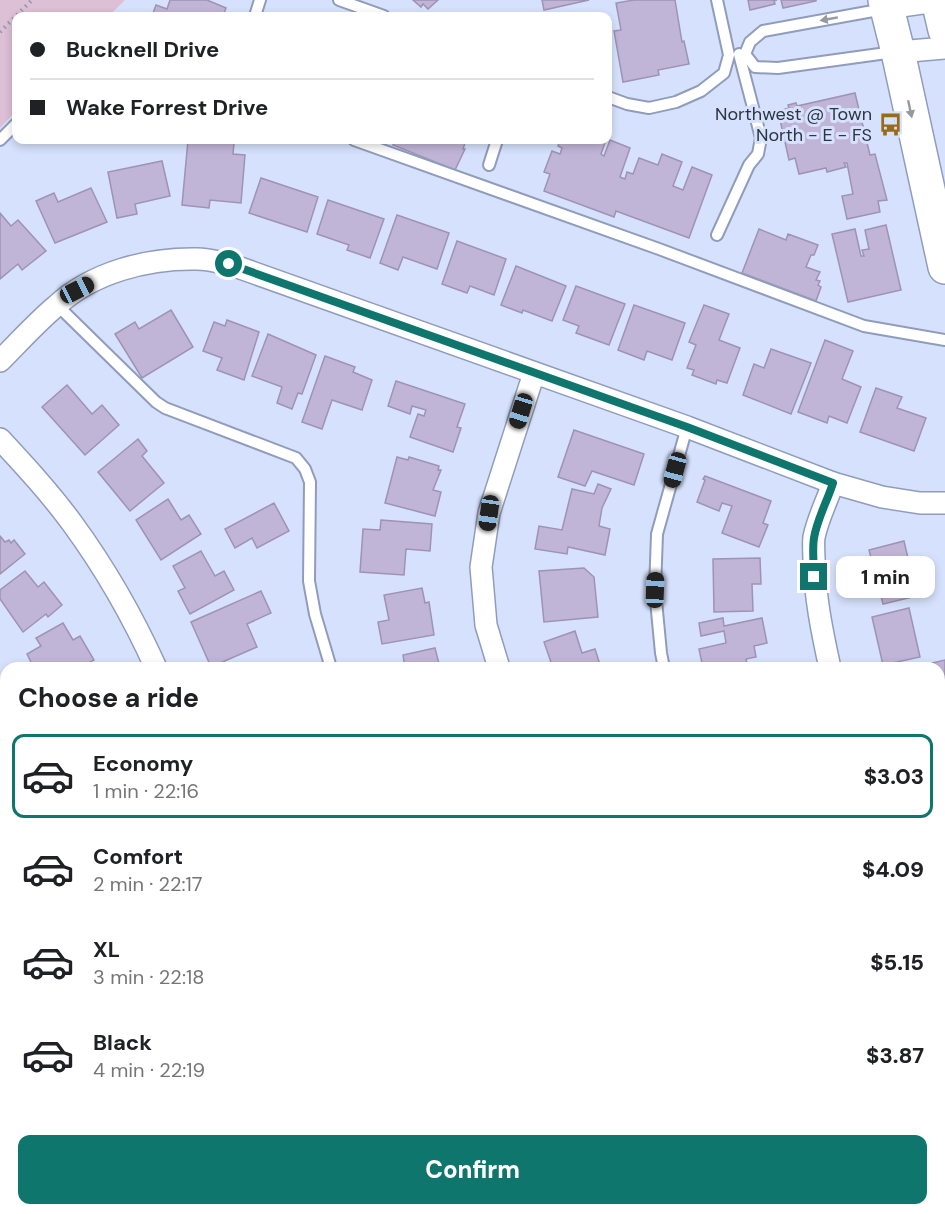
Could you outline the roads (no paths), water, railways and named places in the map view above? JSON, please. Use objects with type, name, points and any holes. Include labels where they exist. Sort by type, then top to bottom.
[{"type":"main road","points":[[886,4],[945,267]]},
{"type":"street","points":[[886,4],[941,8]]},
{"type":"street","points":[[898,52],[945,48]]},
{"type":"street","points":[[0,361],[57,305],[77,290],[107,275],[140,264],[199,259],[229,264],[687,427],[833,483],[892,499],[920,503],[945,502]]},
{"type":"street","points":[[497,662],[486,625],[482,567],[489,513],[534,373]]},
{"type":"street","points":[[0,439],[43,487],[99,562],[142,637],[153,662]]},
{"type":"street","points":[[829,662],[814,577],[813,539],[833,483]]},
{"type":"lane","points":[[339,0],[373,12]]},
{"type":"lane","points":[[717,0],[738,54],[761,138],[758,154],[749,165],[717,235]]},
{"type":"lane","points":[[612,99],[649,108],[676,102],[702,91],[724,73],[738,54],[763,31],[886,4]]},
{"type":"lane","points":[[738,54],[755,67],[778,68],[898,52]]},
{"type":"lane","points":[[0,140],[12,128]]},
{"type":"lane","points":[[365,144],[864,326],[945,340]]},
{"type":"lane","points":[[489,165],[496,144]]},
{"type":"lane","points":[[57,305],[156,402],[165,408],[296,458],[305,469],[310,482],[309,581],[315,614],[329,662]]},
{"type":"lane","points":[[663,662],[655,590],[657,534],[687,427]]},
{"type":"place","name":"Northwest @ Town North - E - FS","points":[[890,124]]}]
